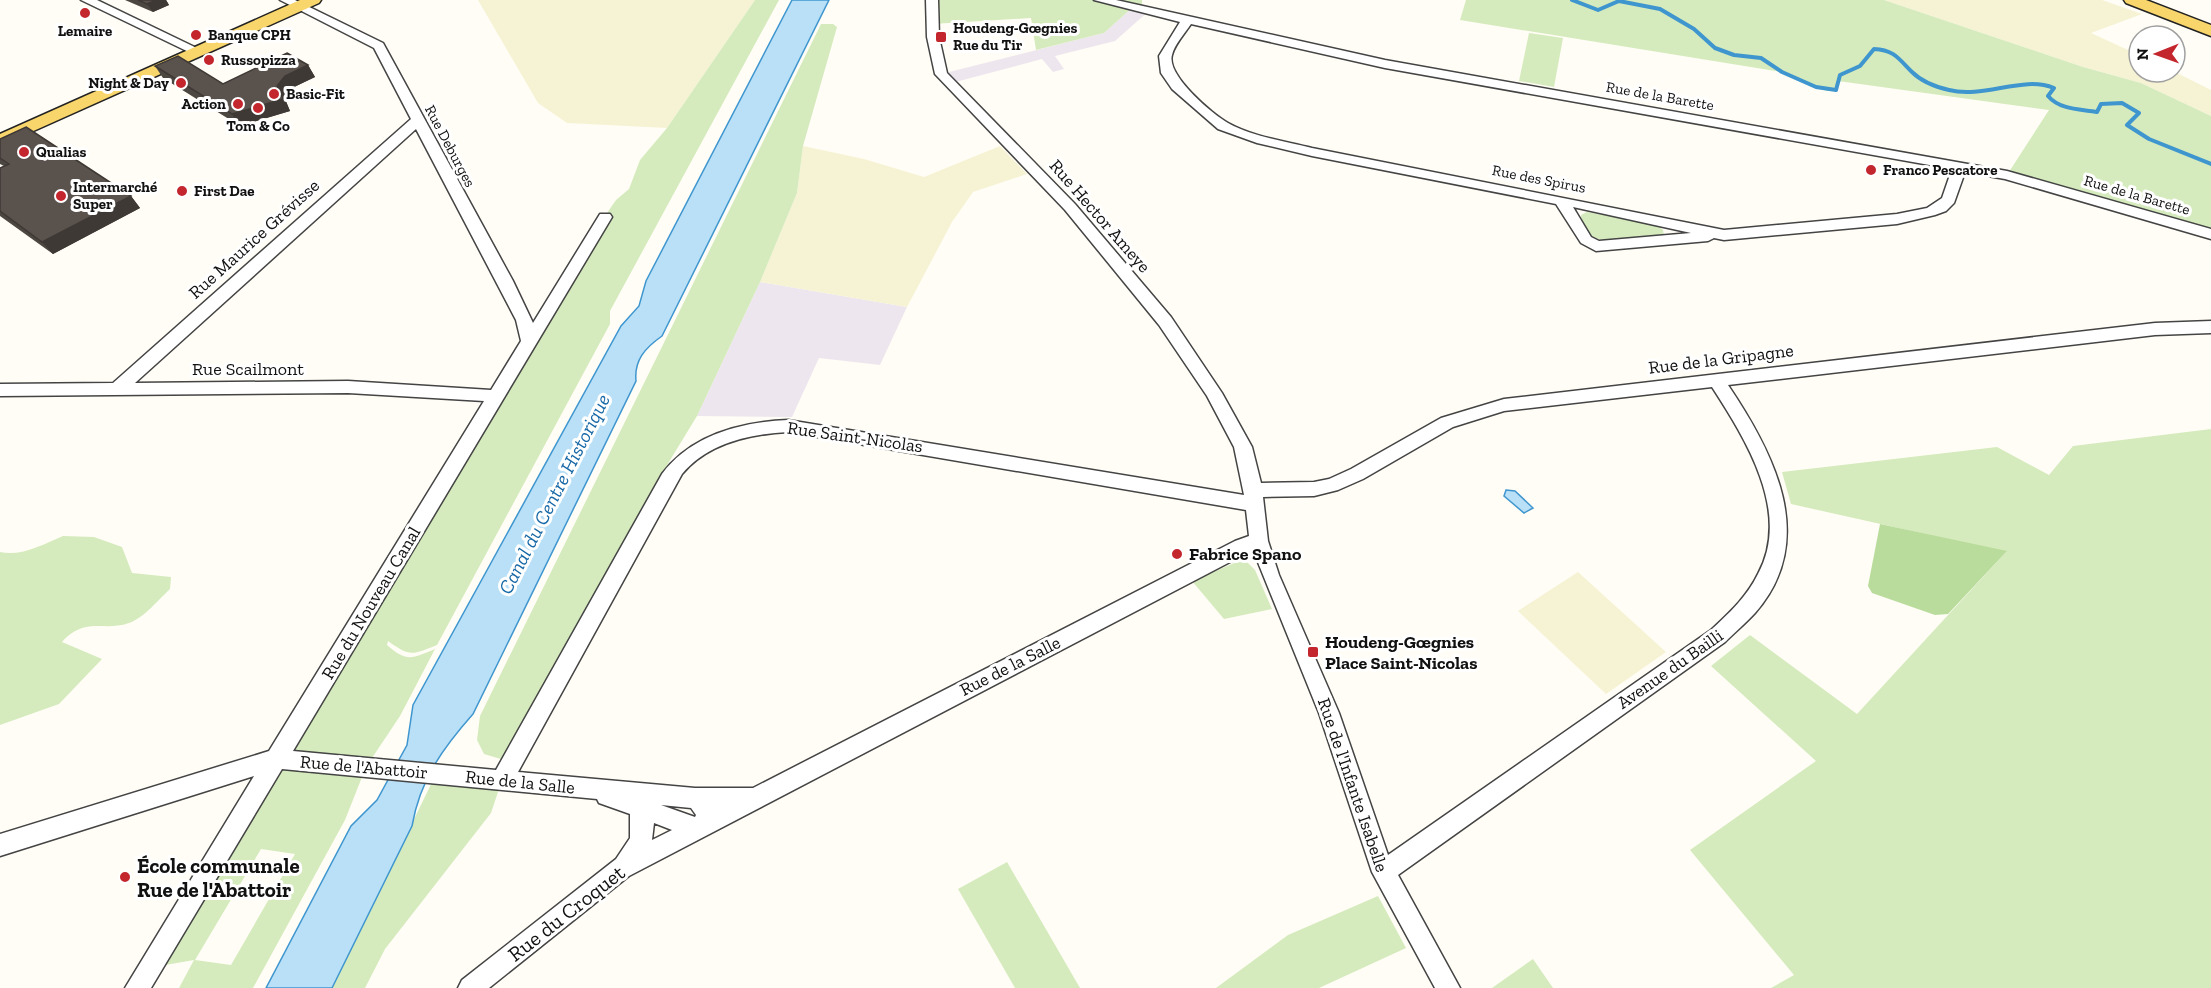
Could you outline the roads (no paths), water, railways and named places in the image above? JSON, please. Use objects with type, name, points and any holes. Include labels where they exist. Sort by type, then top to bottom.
[{"type":"main road","points":[[2132,0],[2211,31]]},
{"type":"main road","points":[[0,141],[199,52],[300,2]]},
{"type":"street","points":[[87,0],[199,52]]},
{"type":"street","name":"Rue Hector Ameye","points":[[932,0],[933,37],[941,74],[1070,207],[1165,321],[1214,393],[1243,447],[1248,462],[1259,541]]},
{"type":"street","name":"Rue de la Barette","points":[[1100,0],[1385,64],[2035,182],[2211,234]]},
{"type":"street","name":"Rue Deburges","points":[[300,2],[379,46],[522,314],[529,341]]},
{"type":"street","name":"Rue des Spirus","points":[[1188,20],[1165,56],[1167,73],[1177,86],[1223,126],[1262,140],[1312,152],[1562,200],[1724,235],[1897,219],[1930,212],[1941,208],[1948,200],[1960,167]]},
{"type":"street","name":"Rue Maurice Grévisse","points":[[117,389],[418,120]]},
{"type":"street","points":[[1562,200],[1586,240],[1596,246],[1724,235]]},
{"type":"street","name":"Rue du Nouveau Canal","points":[[136,988],[605,217]]},
{"type":"street","name":"Rue de la Gripagne","points":[[1253,497],[1332,485],[1357,474],[1434,428],[1480,410],[1530,400],[2155,329],[2211,327]]},
{"type":"street","name":"Avenue du Bailli","points":[[1383,872],[1718,636],[1750,605],[1770,571],[1778,549],[1779,527],[1776,505],[1758,444],[1716,379]]},
{"type":"street","name":"Rue Scailmont","points":[[0,390],[348,387],[496,396]]},
{"type":"street","name":"Rue Saint-Nicolas","points":[[502,780],[666,482],[686,458],[723,439],[766,428],[795,427],[1253,497]]},
{"type":"street","name":"Rue de l'Infante Isabelle","points":[[1259,541],[1270,575],[1329,713],[1363,819],[1383,872],[1448,988]]},
{"type":"street","name":"Rue de la Salle","points":[[588,790],[699,830],[1231,551],[1259,541]]},
{"type":"street","points":[[0,845],[276,759]]},
{"type":"street","name":"Rue de l'Abattoir","points":[[276,759],[451,775]]},
{"type":"street","name":"Rue de la Salle","points":[[451,775],[588,790],[695,798],[727,800],[764,795]]},
{"type":"street","points":[[695,798],[706,805],[709,813],[707,821],[699,830]]},
{"type":"street","points":[[621,868],[634,853],[644,836],[645,823],[639,808]]},
{"type":"street","name":"Rue du Croquet","points":[[470,988],[621,868],[699,830]]},
{"type":"water","name":"Canal du Centre Historique","points":[[792,0],[829,0],[662,336],[650,345],[639,361],[636,381],[473,714],[434,766],[421,794],[412,826],[332,988],[266,988],[351,826],[377,800],[407,745],[413,705],[621,326],[639,306],[646,281]]},
{"type":"water","points":[[1506,490],[1515,491],[1533,508],[1524,513],[1504,496]]},
{"type":"waterway","points":[[1572,0],[1598,10],[1619,1],[1660,9],[1694,29],[1715,48],[1734,55],[1761,58],[1782,72],[1816,87],[1836,90],[1840,75],[1860,66],[1874,49],[1891,53],[1920,78],[1949,90],[1976,92],[2029,84],[2054,88],[2048,96],[2058,104],[2071,108],[2097,112],[2101,104],[2122,103],[2139,113],[2127,125],[2149,139],[2211,164]]},
{"type":"place","name":"Lemaire","points":[[85,13]]},
{"type":"place","name":"Banque CPH","points":[[196,35]]},
{"type":"place","name":"Houdeng-Gœgnies Rue du Tir","points":[[941,37]]},
{"type":"place","name":"Russopizza","points":[[209,60]]},
{"type":"place","name":"Night & Day","points":[[181,83]]},
{"type":"place","name":"Basic-Fit","points":[[274,94]]},
{"type":"place","name":"Action","points":[[238,104]]},
{"type":"place","name":"Tom & Co","points":[[258,108]]},
{"type":"place","name":"Qualias","points":[[24,152]]},
{"type":"place","name":"Franco Pescatore","points":[[1871,170]]},
{"type":"place","name":"First Dae","points":[[182,191]]},
{"type":"place","name":"Intermarché Super","points":[[61,196]]},
{"type":"place","name":"Fabrice Spano","points":[[1177,554]]},
{"type":"place","name":"Houdeng-Gœgnies Place Saint-Nicolas","points":[[1313,652]]},
{"type":"place","name":"École communale Rue de l'Abattoir","points":[[125,877]]}]
